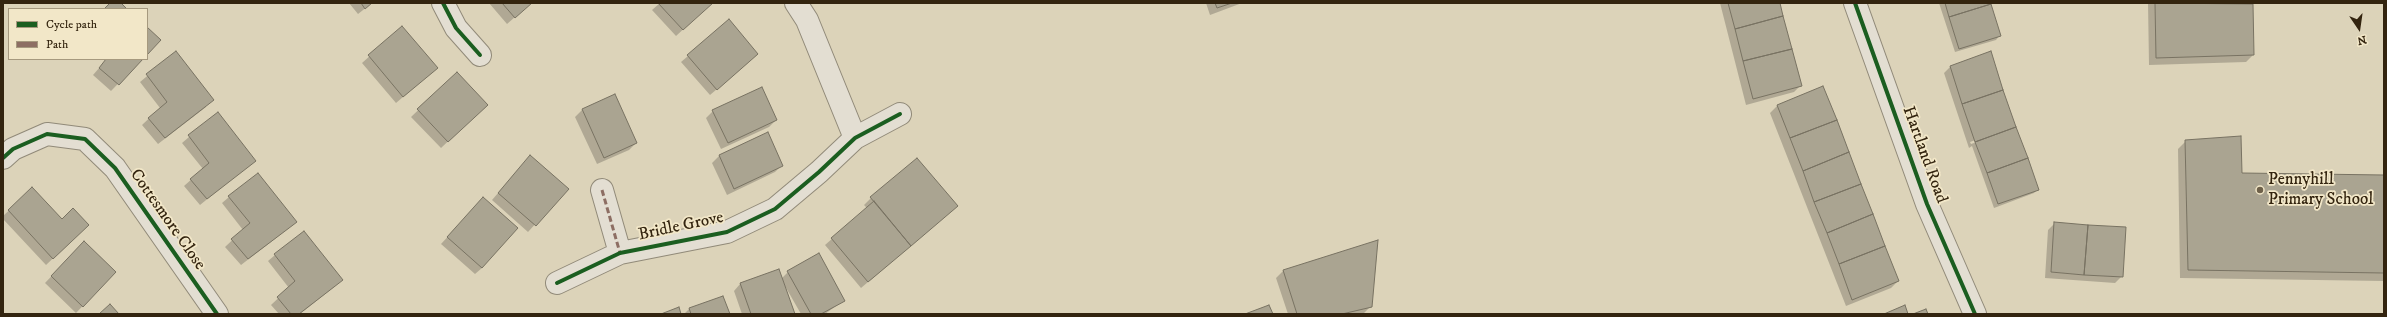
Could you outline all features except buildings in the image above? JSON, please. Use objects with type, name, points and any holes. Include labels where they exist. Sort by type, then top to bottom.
[{"type":"street","points":[[443,3],[456,28],[480,55]]},
{"type":"street","points":[[796,3],[807,20],[855,138]]},
{"type":"street","name":"Hartland Road","points":[[1855,3],[1927,204],[1975,314]]},
{"type":"street","name":"Bridle Grove","points":[[557,283],[620,253],[727,232],[775,209],[819,172],[855,138],[900,114]]},
{"type":"street","name":"Cottesmore Close","points":[[3,158],[13,149],[47,134],[85,139],[115,168],[217,314]]},
{"type":"street","name":"Bridle Grove","points":[[602,190],[620,253]]},
{"type":"marked path","points":[[602,190],[620,253]]},
{"type":"cycle path","points":[[443,3],[456,28],[480,55]]},
{"type":"cycle path","points":[[1855,3],[1927,204],[1975,314]]},
{"type":"cycle path","points":[[557,283],[620,253],[727,232],[775,209],[819,172],[855,138],[900,114]]},
{"type":"cycle path","points":[[3,158],[13,149],[47,134],[85,139],[115,168],[217,314]]},
{"type":"place","name":"Pennyhill Primary School","points":[[2260,190]]}]
